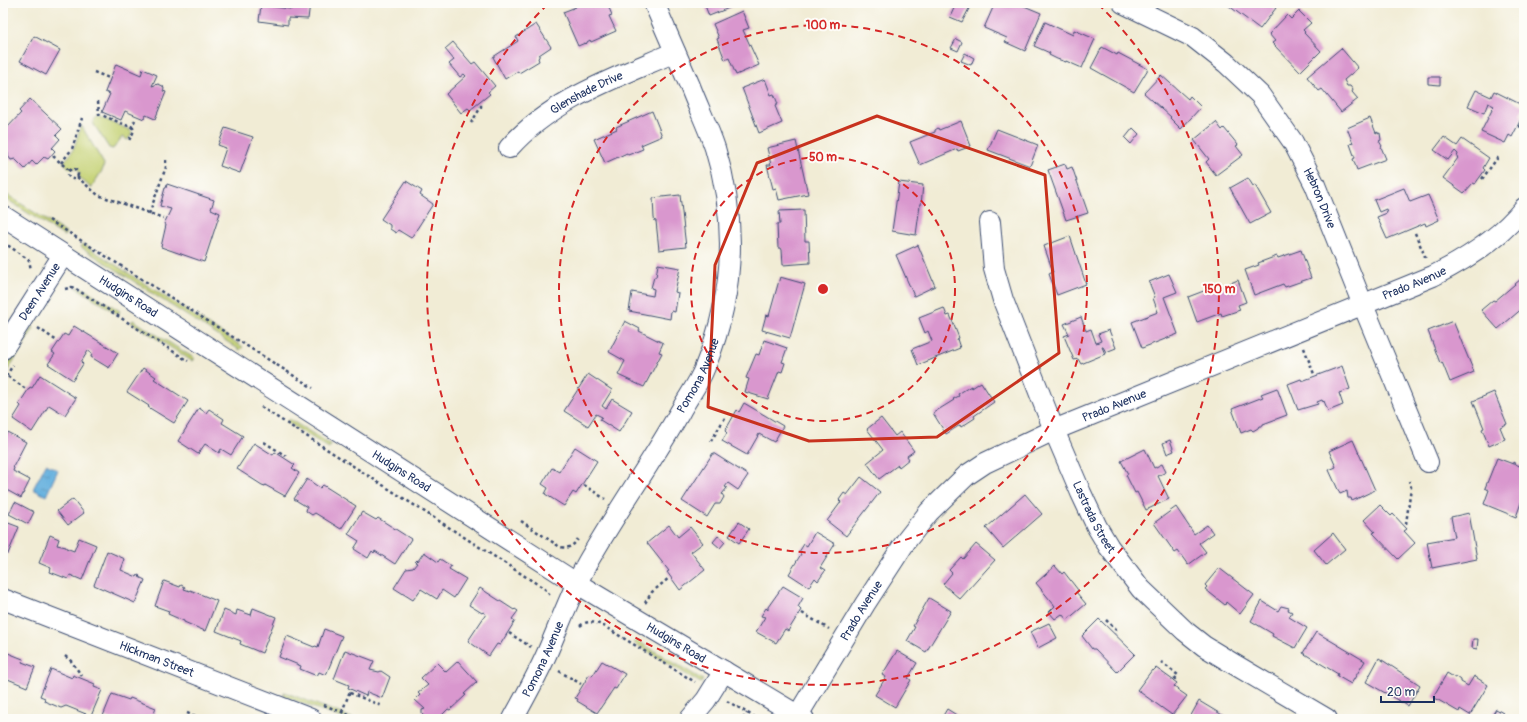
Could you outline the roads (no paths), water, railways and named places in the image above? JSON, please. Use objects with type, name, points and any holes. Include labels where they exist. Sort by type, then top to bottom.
[{"type":"street","name":"Pomona Avenue","points":[[513,719],[588,560],[666,435],[704,370],[716,339],[728,286],[730,257],[729,208],[723,178],[705,122],[654,3]]},
{"type":"street","name":"Hebron Drive","points":[[1123,3],[1177,28],[1226,63],[1260,96],[1293,142],[1315,185],[1362,305],[1428,462]]},
{"type":"street","name":"Glenshade Drive","points":[[509,148],[524,131],[540,118],[572,98],[675,52]]},
{"type":"street","name":"Prado Avenue","points":[[801,717],[865,604],[906,541],[929,512],[948,492],[967,475],[984,463],[1054,430],[1433,276],[1456,264],[1484,246],[1502,231],[1524,208]]},
{"type":"street","name":"Hudgins Road","points":[[3,216],[576,584],[801,717]]},
{"type":"street","name":"Lastrada Street","points":[[990,222],[996,279],[1054,430],[1097,527],[1109,547],[1141,589],[1185,631],[1204,646],[1327,719]]},
{"type":"street","name":"Deen Avenue","points":[[9,356],[34,325],[63,254]]},
{"type":"street","name":"Hickman Street","points":[[3,599],[311,719]]},
{"type":"street","points":[[690,719],[703,704],[724,671]]},
{"type":"water","points":[[46,464],[58,470],[46,496],[33,489]]}]
